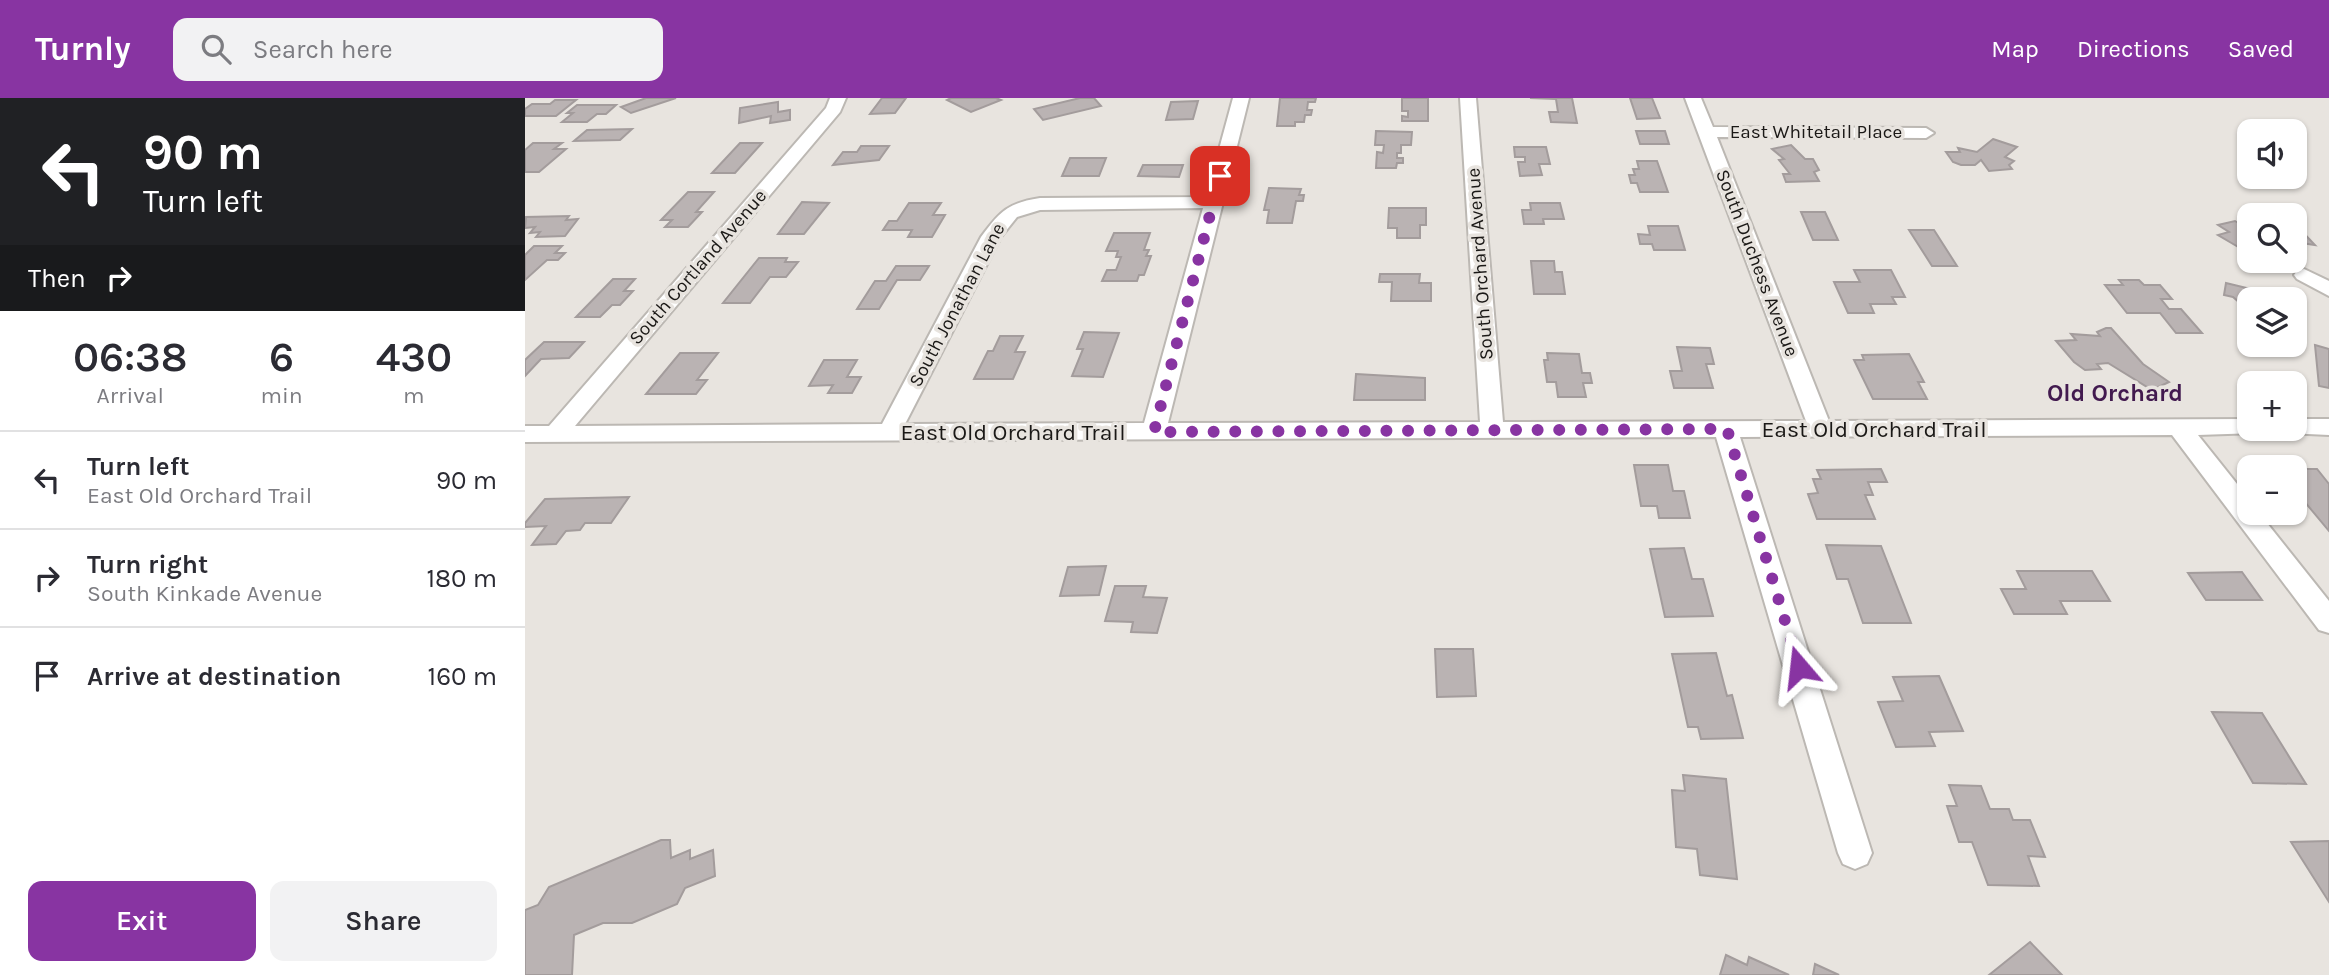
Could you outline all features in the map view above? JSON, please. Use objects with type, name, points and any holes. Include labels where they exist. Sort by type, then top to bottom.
[{"type":"street","name":"South Cortland Avenue","points":[[555,434],[834,109],[838,98]]},
{"type":"street","points":[[1154,432],[1241,98]]},
{"type":"street","name":"South Orchard Avenue","points":[[1468,98],[1492,430]]},
{"type":"street","name":"South Duchess Avenue","points":[[1693,98],[1821,429]]},
{"type":"street","name":"East Whitetail Place","points":[[1706,132],[1926,133]]},
{"type":"street","name":"South Jonathan Lane","points":[[889,433],[991,237],[1015,207],[1040,204],[1213,202]]},
{"type":"street","points":[[2304,275],[2329,290]]},
{"type":"street","name":"East Old Orchard Trail","points":[[525,434],[2237,427]]},
{"type":"street","points":[[2307,427],[2329,427]]},
{"type":"street","points":[[2179,428],[2329,622]]},
{"type":"street","points":[[1727,429],[1855,852]]},
{"type":"building","points":[[646,98],[676,98],[631,113],[621,107]]},
{"type":"building","points":[[882,98],[906,98],[895,113],[870,114]]},
{"type":"building","points":[[1080,98],[1094,98],[1101,106],[1043,120],[1034,109]]},
{"type":"building","points":[[1280,98],[1316,98],[1315,102],[1308,102],[1307,110],[1312,110],[1311,115],[1305,115],[1304,122],[1295,122],[1295,126],[1277,126]]},
{"type":"building","points":[[1402,98],[1428,98],[1428,121],[1402,121],[1402,116],[1408,117],[1408,111],[1402,111]]},
{"type":"building","points":[[1530,98],[1572,98],[1577,123],[1551,122],[1549,112],[1558,112],[1556,99]]},
{"type":"building","points":[[1630,98],[1652,98],[1660,118],[1637,119]]},
{"type":"building","points":[[555,100],[576,100],[556,116],[525,116],[525,109],[532,104],[550,104]]},
{"type":"building","points":[[947,100],[1001,100],[971,112]]},
{"type":"building","points":[[1198,101],[1193,119],[1166,120],[1171,102]]},
{"type":"building","points":[[778,102],[778,112],[790,110],[790,120],[770,123],[771,116],[739,123],[740,108]]},
{"type":"building","points":[[577,105],[616,105],[606,114],[597,114],[587,122],[562,122],[573,113],[567,113]]},
{"type":"building","points":[[632,129],[620,140],[574,141],[587,130]]},
{"type":"building","points":[[1376,131],[1412,132],[1411,145],[1401,145],[1401,153],[1397,153],[1397,158],[1403,158],[1403,163],[1397,163],[1396,168],[1376,168],[1377,152],[1383,153],[1384,145],[1375,145]]},
{"type":"building","points":[[1636,131],[1665,131],[1669,144],[1640,144]]},
{"type":"building","points":[[1993,139],[2017,147],[2005,157],[2014,161],[2009,165],[2012,169],[1989,171],[1981,160],[1975,165],[1961,165],[1953,162],[1946,152],[1960,152],[1958,148],[1977,152]]},
{"type":"building","points":[[533,143],[562,143],[554,149],[566,149],[539,172],[525,172],[525,150]]},
{"type":"building","points":[[740,143],[762,143],[735,173],[712,173]]},
{"type":"building","points":[[1791,145],[1805,159],[1813,159],[1819,170],[1814,172],[1819,181],[1786,182],[1783,174],[1790,174],[1779,160],[1784,159],[1772,149]]},
{"type":"building","points":[[861,146],[889,146],[879,160],[833,165],[843,152],[857,152]]},
{"type":"building","points":[[1514,147],[1546,147],[1550,164],[1539,164],[1542,175],[1520,176],[1518,162],[1525,162],[1525,157],[1515,157]]},
{"type":"building","points":[[1070,158],[1106,158],[1099,176],[1062,176]]},
{"type":"building","points":[[1637,161],[1657,161],[1668,192],[1640,192],[1637,183],[1631,183],[1629,175],[1635,175],[1633,169],[1639,169]]},
{"type":"building","points":[[1143,165],[1183,165],[1179,177],[1138,176]]},
{"type":"building","points":[[1269,188],[1301,189],[1299,195],[1304,195],[1303,201],[1296,201],[1292,223],[1267,223],[1269,210],[1264,210]]},
{"type":"building","points":[[688,192],[714,192],[696,212],[702,212],[688,227],[665,227],[672,220],[661,220]]},
{"type":"building","points":[[802,202],[829,203],[804,234],[778,234]]},
{"type":"building","points":[[909,203],[941,203],[933,215],[945,215],[932,237],[908,237],[912,230],[883,230],[889,221],[897,221]]},
{"type":"building","points":[[1530,203],[1560,203],[1564,219],[1543,219],[1544,224],[1524,224],[1522,210],[1531,210]]},
{"type":"building","points":[[1389,208],[1426,208],[1426,225],[1420,225],[1420,238],[1397,238],[1397,228],[1388,228]]},
{"type":"building","points":[[1801,212],[1825,212],[1838,240],[1813,240]]},
{"type":"building","points":[[569,216],[566,220],[578,219],[565,236],[536,237],[540,232],[530,233],[535,227],[525,228],[526,217]]},
{"type":"building","points":[[2237,222],[2237,246],[2218,235],[2229,232],[2218,225]]},
{"type":"building","points":[[1648,226],[1678,226],[1685,250],[1654,250],[1652,244],[1640,244],[1638,234],[1650,235]]},
{"type":"building","points":[[1909,230],[1934,230],[1957,266],[1932,266]]},
{"type":"building","points":[[1114,233],[1150,233],[1144,250],[1149,250],[1146,256],[1151,256],[1144,275],[1139,275],[1137,281],[1102,281],[1107,270],[1116,270],[1121,257],[1116,257],[1118,251],[1106,251]]},
{"type":"building","points":[[534,246],[562,246],[555,253],[565,253],[558,260],[547,260],[525,280],[525,255]]},
{"type":"building","points":[[759,258],[787,258],[785,262],[798,262],[786,277],[770,277],[750,303],[723,303]]},
{"type":"building","points":[[1531,261],[1554,261],[1555,272],[1562,272],[1565,294],[1534,294]]},
{"type":"building","points":[[896,266],[929,266],[920,280],[897,280],[879,309],[857,309],[875,281],[886,281]]},
{"type":"building","points":[[1854,270],[1891,270],[1905,297],[1892,297],[1896,304],[1870,304],[1874,313],[1848,313],[1834,282],[1860,282]]},
{"type":"building","points":[[1380,274],[1420,274],[1419,283],[1431,283],[1431,301],[1391,301],[1392,282],[1379,282]]},
{"type":"building","points":[[613,279],[635,279],[624,291],[633,291],[620,305],[612,305],[600,317],[576,317]]},
{"type":"building","points":[[2119,280],[2139,280],[2144,285],[2160,285],[2172,299],[2161,299],[2169,309],[2181,309],[2202,333],[2176,333],[2160,313],[2127,313],[2105,285],[2123,285]]},
{"type":"building","points":[[2226,283],[2242,287],[2237,287],[2237,300],[2224,295]]},
{"type":"building","points":[[2111,328],[2143,364],[2169,382],[2152,390],[2108,363],[2097,364],[2101,369],[2085,370],[2074,362],[2056,341],[2076,340],[2071,334],[2100,336],[2097,332]]},
{"type":"building","points":[[1084,332],[1119,333],[1103,377],[1072,376],[1083,349],[1077,349]]},
{"type":"building","points":[[1000,336],[1023,336],[1015,352],[1025,352],[1013,379],[974,379],[988,351],[993,351]]},
{"type":"building","points":[[544,342],[584,342],[569,358],[541,359],[525,376],[525,360]]},
{"type":"building","points":[[2315,345],[2329,349],[2329,388],[2319,386]]},
{"type":"building","points":[[1677,347],[1710,348],[1714,364],[1706,364],[1713,388],[1674,388],[1670,371],[1682,371]]},
{"type":"building","points":[[680,353],[718,353],[697,380],[707,380],[696,394],[646,394]]},
{"type":"building","points":[[1547,353],[1579,354],[1582,373],[1590,373],[1592,383],[1583,383],[1586,397],[1558,397],[1556,382],[1547,382],[1544,360],[1548,360]]},
{"type":"building","points":[[1909,354],[1924,382],[1918,382],[1927,399],[1873,399],[1854,360],[1864,360],[1862,355]]},
{"type":"building","points":[[824,360],[857,360],[847,377],[861,377],[852,393],[828,393],[833,385],[809,386]]},
{"type":"building","points":[[1356,374],[1425,378],[1425,400],[1354,400]]},
{"type":"building","points":[[1634,465],[1668,465],[1673,491],[1684,491],[1690,518],[1659,518],[1657,506],[1641,506]]},
{"type":"building","points":[[1881,469],[1887,482],[1868,482],[1873,495],[1865,495],[1875,519],[1817,519],[1808,494],[1818,493],[1813,479],[1821,479],[1817,470]]},
{"type":"building","points":[[2307,469],[2317,469],[2329,484],[2329,531],[2307,505]]},
{"type":"building","points":[[629,497],[611,523],[585,523],[580,530],[566,531],[556,544],[532,545],[546,526],[525,527],[525,523],[545,499]]},
{"type":"building","points":[[1826,545],[1881,546],[1911,623],[1863,623],[1848,579],[1837,579]]},
{"type":"building","points":[[1684,548],[1692,579],[1703,579],[1713,616],[1665,617],[1650,549]]},
{"type":"building","points":[[1106,566],[1099,595],[1060,596],[1068,567]]},
{"type":"building","points":[[2017,571],[2092,571],[2110,601],[2060,601],[2067,614],[2014,614],[2001,589],[2026,589]]},
{"type":"building","points":[[2242,572],[2262,600],[2206,600],[2188,573]]},
{"type":"building","points":[[1115,586],[1146,586],[1143,597],[1167,598],[1157,633],[1131,632],[1133,622],[1105,621]]},
{"type":"building","points":[[1435,649],[1473,649],[1476,696],[1437,697]]},
{"type":"building","points":[[1716,653],[1727,696],[1732,695],[1743,738],[1701,739],[1698,727],[1688,727],[1672,654]]},
{"type":"building","points":[[1939,676],[1963,731],[1929,732],[1935,746],[1896,747],[1878,702],[1903,701],[1893,677]]},
{"type":"building","points":[[2212,712],[2262,713],[2306,784],[2253,783]]},
{"type":"building","points":[[1683,775],[1726,779],[1737,879],[1700,875],[1697,849],[1676,847],[1672,790],[1685,791]]},
{"type":"building","points":[[1949,785],[1981,786],[1990,809],[2009,809],[2013,820],[2030,820],[2045,857],[2028,856],[2039,886],[1988,885],[1972,842],[1959,842],[1947,806],[1957,806]]},
{"type":"building","points":[[661,840],[670,840],[671,858],[690,850],[690,859],[713,850],[715,876],[685,888],[677,904],[632,923],[603,923],[574,935],[572,975],[525,975],[525,910],[538,905],[549,887]]},
{"type":"building","points":[[2329,841],[2329,902],[2291,842]]},
{"type":"building","points":[[2030,942],[2062,975],[1989,975]]},
{"type":"building","points":[[1726,955],[1747,965],[1749,957],[1789,975],[1720,975]]},
{"type":"building","points":[[1815,964],[1839,975],[1813,975]]},
{"type":"district","name":"Old Orchard","points":[[2115,393]]},
{"type":"route","points":[[1220,176],[1154,432],[1727,429],[1799,667]]}]
